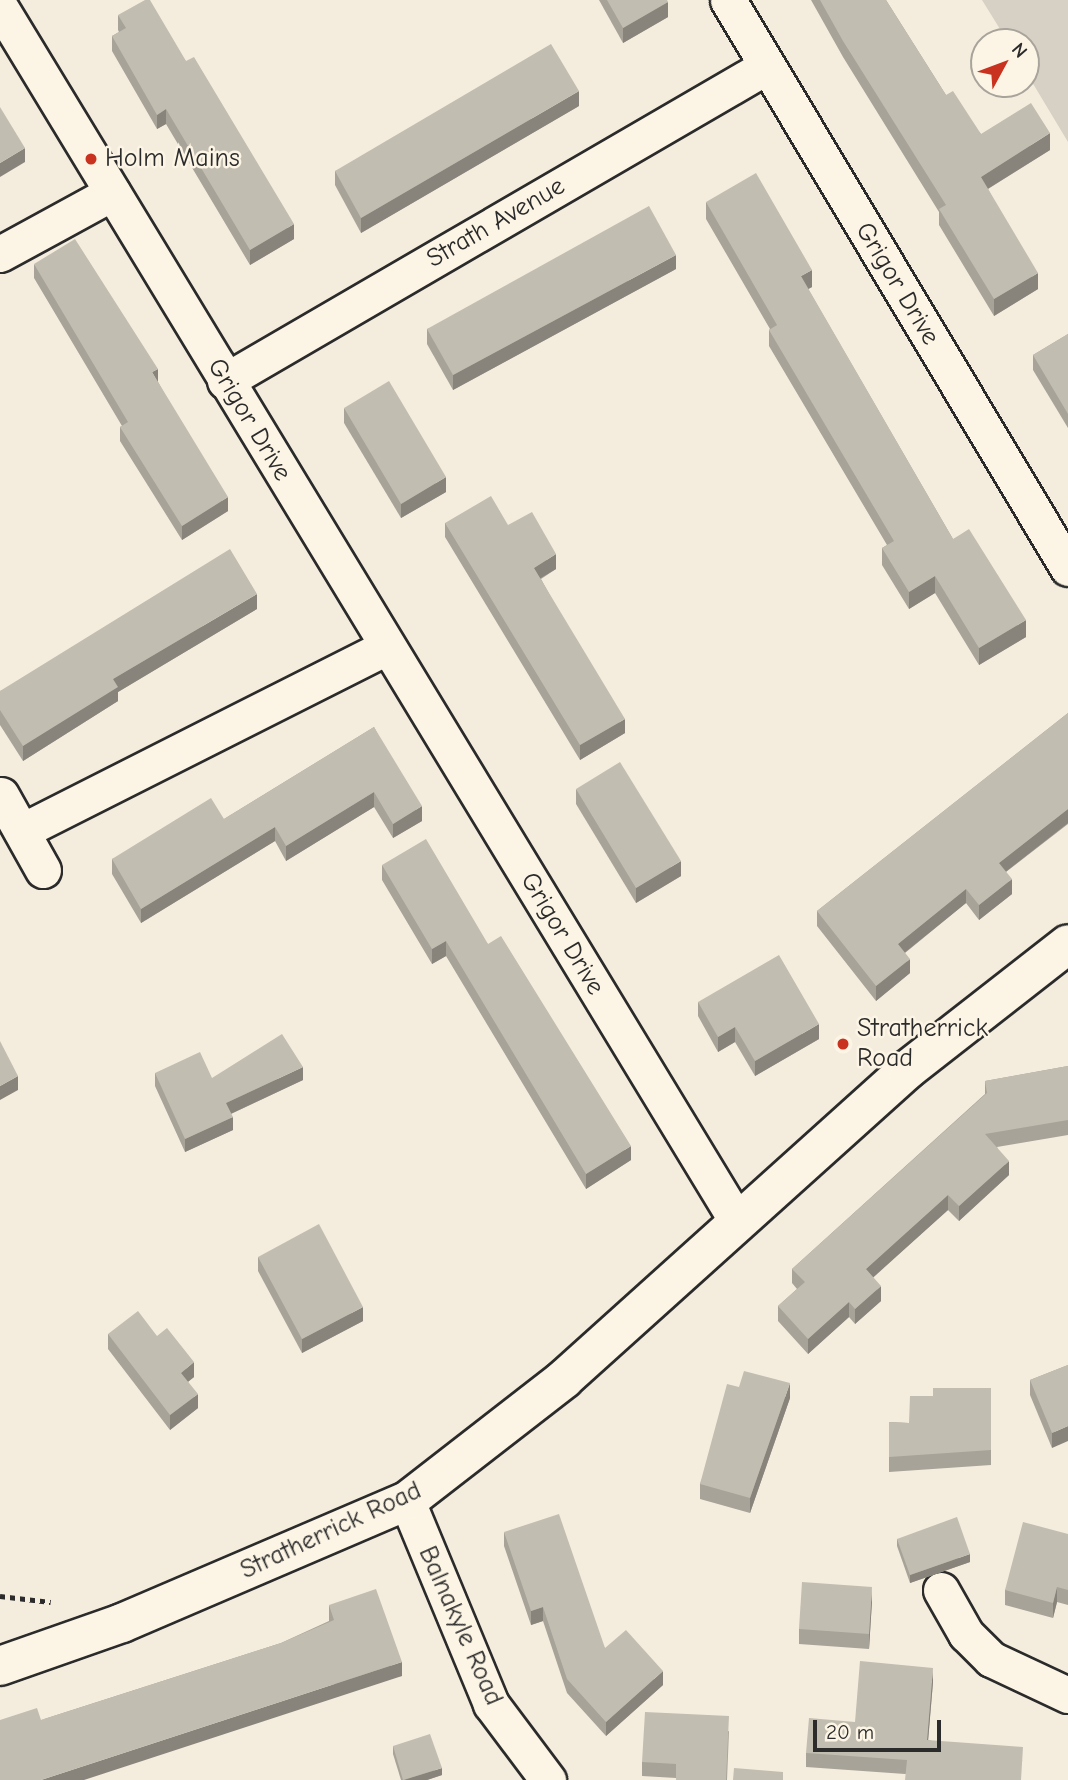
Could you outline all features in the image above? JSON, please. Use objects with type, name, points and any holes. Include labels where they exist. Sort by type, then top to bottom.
[{"type":"street","name":"Grigor Drive","points":[[728,0],[1068,568]]},
{"type":"street","name":"Grigor Drive","points":[[0,7],[386,647],[737,1221]]},
{"type":"street","name":"Strath Avenue","points":[[225,381],[767,66]]},
{"type":"street","points":[[0,254],[112,193]]},
{"type":"street","points":[[22,831],[386,647]]},
{"type":"street","points":[[1,795],[43,870]]},
{"type":"street","name":"Stratherrick Road","points":[[0,1666],[122,1623],[407,1501],[565,1379],[737,1221],[908,1070],[1068,944]]},
{"type":"street","name":"Balnakyle Road","points":[[407,1501],[491,1704],[548,1780]]},
{"type":"street","points":[[943,1589],[966,1634],[991,1659],[1068,1695]]},
{"type":"shaded area","points":[[982,0],[1068,0],[1068,142],[1040,95],[1040,28],[999,28]]},
{"type":"building","points":[[145,0],[150,0],[186,61],[194,57],[294,224],[250,250],[166,109],[157,115],[112,36],[126,28],[118,15]]},
{"type":"building","points":[[607,0],[667,0],[668,2],[623,28]]},
{"type":"building","points":[[820,0],[886,0],[946,95],[953,91],[981,134],[1031,103],[1050,133],[981,177],[1038,273],[994,299],[939,209],[946,205]]},
{"type":"building","points":[[551,44],[579,91],[361,218],[335,171]]},
{"type":"building","points":[[0,107],[25,148],[0,163]]},
{"type":"building","points":[[756,173],[812,270],[801,276],[953,539],[969,529],[1026,620],[979,648],[935,576],[909,592],[882,548],[894,541],[769,330],[777,325],[706,202]]},
{"type":"building","points":[[649,206],[676,255],[453,375],[427,329]]},
{"type":"building","points":[[75,239],[158,369],[152,372],[228,497],[182,526],[120,427],[128,422],[34,264]]},
{"type":"building","points":[[1068,334],[1068,414],[1033,355]]},
{"type":"building","points":[[389,381],[446,477],[401,504],[344,408]]},
{"type":"building","points":[[491,496],[508,525],[532,512],[556,554],[534,568],[625,719],[580,745],[445,523]]},
{"type":"building","points":[[230,549],[257,594],[113,679],[118,687],[23,746],[0,710],[0,691]]},
{"type":"building","points":[[1068,713],[1068,809],[999,863],[1012,879],[979,905],[966,889],[898,944],[910,959],[876,986],[817,911]]},
{"type":"building","points":[[374,727],[422,806],[393,824],[374,792],[286,846],[275,827],[141,909],[112,859],[211,798],[224,819]]},
{"type":"building","points":[[620,762],[681,861],[636,888],[576,789]]},
{"type":"building","points":[[426,839],[488,944],[501,936],[631,1146],[586,1174],[446,941],[432,949],[382,865]]},
{"type":"building","points":[[779,955],[819,1024],[755,1061],[735,1027],[718,1037],[698,1002]]},
{"type":"building","points":[[282,1034],[303,1067],[226,1103],[233,1117],[185,1139],[155,1073],[200,1052],[212,1078]]},
{"type":"building","points":[[0,1041],[18,1076],[0,1086]]},
{"type":"building","points":[[1068,1066],[1068,1120],[985,1134],[1009,1161],[959,1206],[948,1195],[866,1269],[881,1286],[855,1309],[849,1302],[808,1339],[778,1306],[805,1282],[792,1269],[987,1093],[985,1081]]},
{"type":"building","points":[[319,1224],[363,1307],[302,1339],[258,1257]]},
{"type":"building","points":[[138,1311],[157,1336],[167,1328],[194,1362],[181,1373],[198,1394],[170,1415],[108,1334]]},
{"type":"building","points":[[1068,1365],[1068,1426],[1052,1433],[1030,1380]]},
{"type":"building","points":[[744,1371],[790,1383],[750,1498],[700,1484],[727,1384],[739,1387]]},
{"type":"building","points":[[933,1388],[991,1388],[991,1450],[889,1457],[889,1422],[909,1423],[910,1396],[933,1396]]},
{"type":"building","points":[[559,1514],[605,1648],[626,1630],[663,1671],[606,1722],[567,1679],[543,1607],[531,1611],[504,1532]]},
{"type":"building","points":[[957,1517],[970,1554],[910,1575],[897,1539]]},
{"type":"building","points":[[1023,1522],[1068,1534],[1068,1590],[1057,1587],[1053,1603],[1005,1590]]},
{"type":"building","points":[[802,1582],[872,1587],[869,1634],[799,1629]]},
{"type":"building","points":[[376,1589],[402,1662],[41,1780],[0,1780],[0,1720],[37,1708],[41,1720],[281,1643],[334,1620],[329,1605]]},
{"type":"building","points":[[860,1661],[933,1668],[927,1740],[1023,1747],[1021,1780],[905,1780],[907,1760],[806,1753],[809,1718],[855,1722]]},
{"type":"building","points":[[645,1712],[729,1716],[726,1780],[676,1780],[676,1764],[642,1762]]},
{"type":"building","points":[[430,1734],[442,1768],[403,1780],[393,1746]]},
{"type":"building","points":[[734,1768],[783,1772],[783,1780],[733,1780]]},
{"type":"place","name":"Holm Mains","points":[[91,159]]},
{"type":"place","name":"Stratherrick Road","points":[[843,1044]]}]
